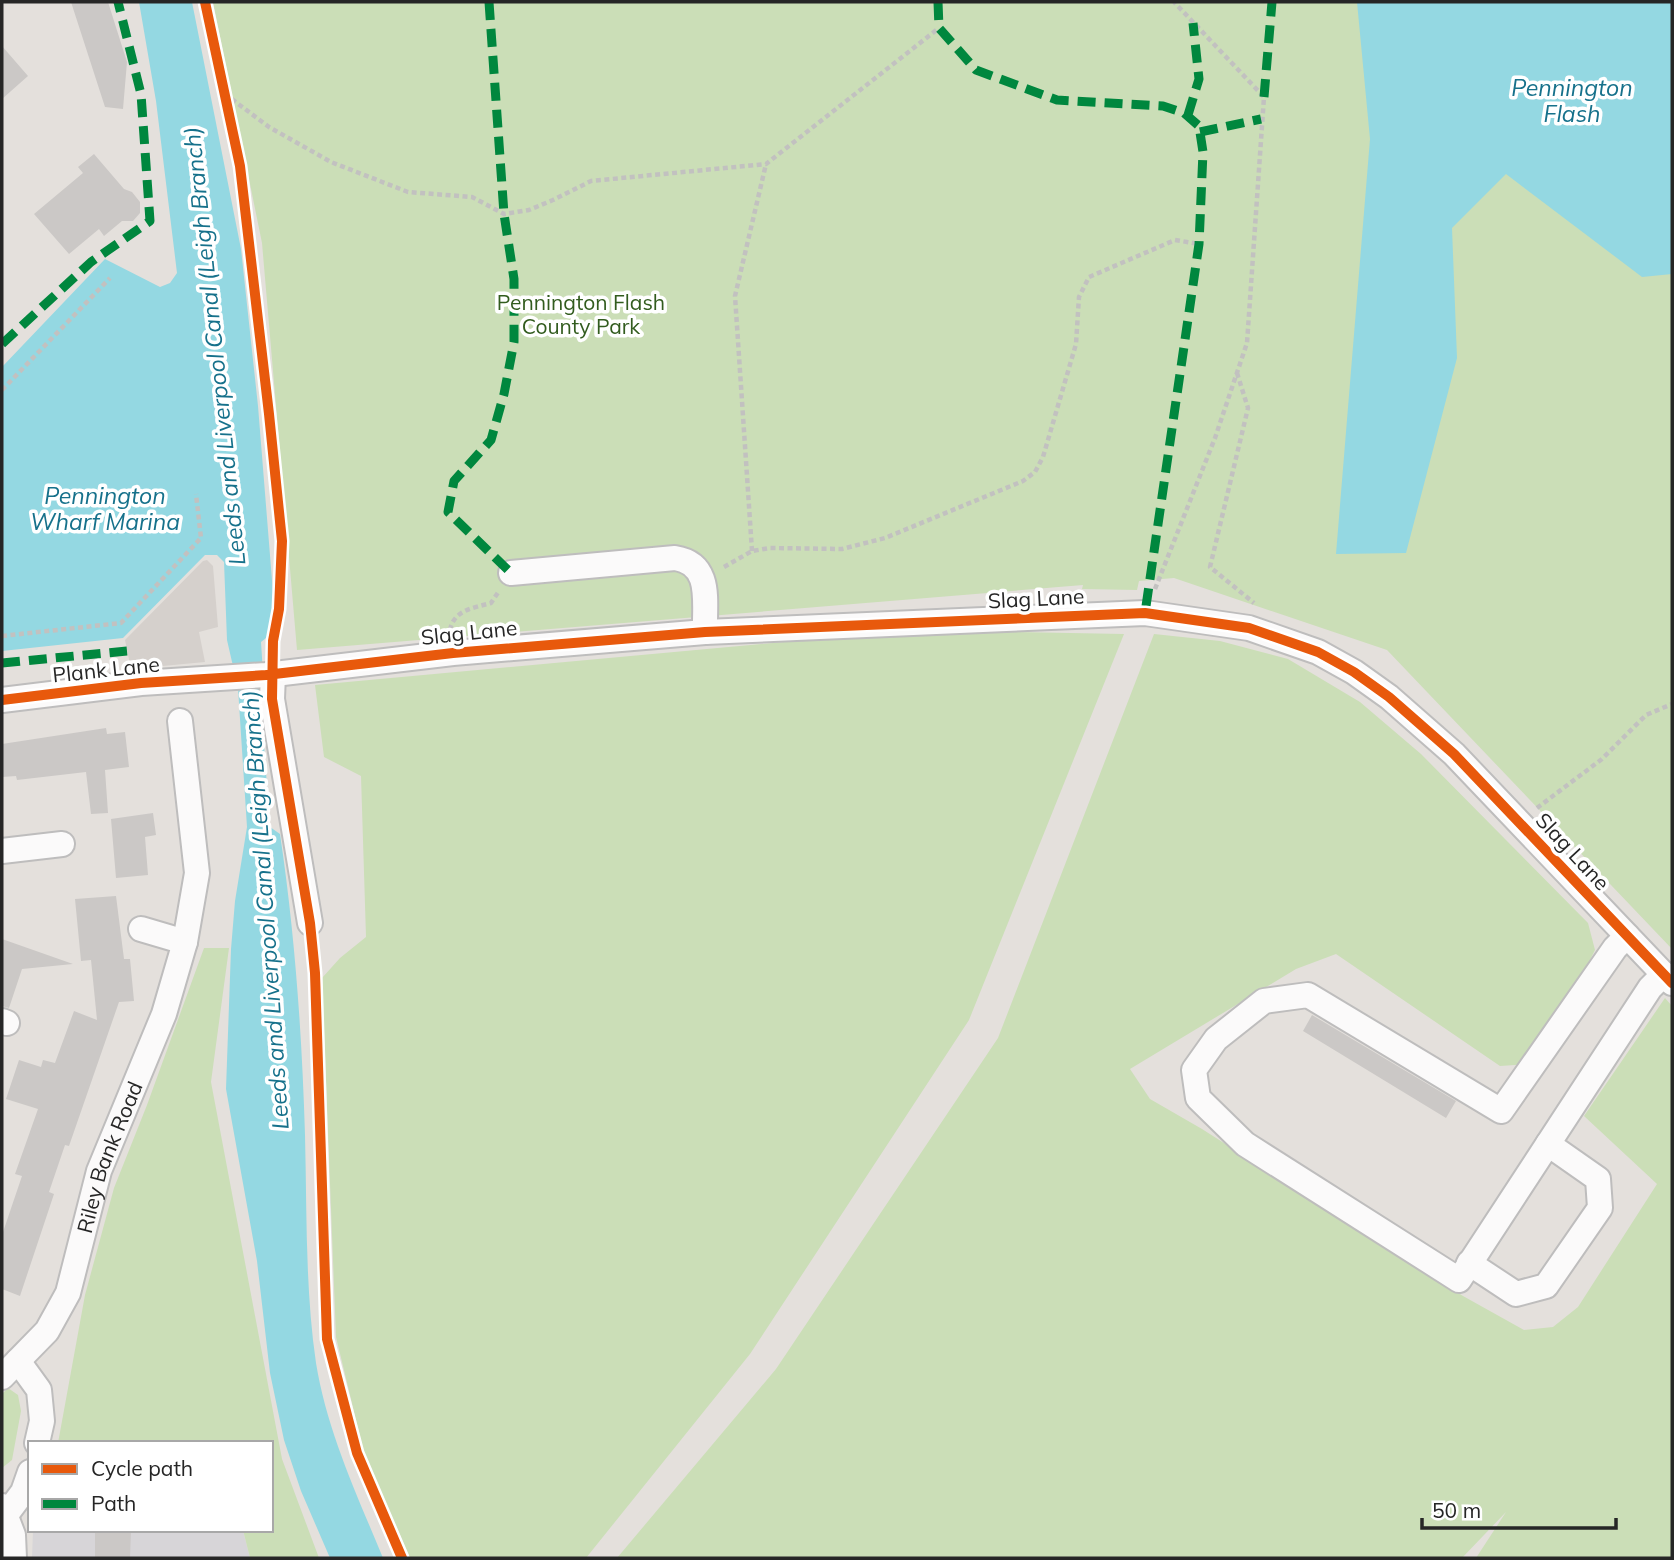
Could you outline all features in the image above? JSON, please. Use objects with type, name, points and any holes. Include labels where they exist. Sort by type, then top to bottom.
[{"type":"street","points":[[511,573],[675,558],[693,564],[704,580],[705,632]]},
{"type":"street","name":"Slag Lane","points":[[214,680],[453,653],[705,632],[1145,613],[1249,628],[1318,652],[1354,672],[1389,697],[1454,754],[1668,979]]},
{"type":"street","points":[[270,675],[310,923]]},
{"type":"street","name":"Plank Lane","points":[[2,700],[141,683],[214,680]]},
{"type":"street","name":"Riley Bank Road","points":[[37,1441],[42,1421],[39,1390],[10,1369],[47,1331],[68,1293],[99,1171],[164,1014],[185,942],[197,873],[180,721]]},
{"type":"street","points":[[2,851],[62,844]]},
{"type":"street","points":[[141,929],[185,942]]},
{"type":"street","points":[[1627,936],[1615,948],[1501,1111],[1308,995],[1264,1001],[1216,1039],[1195,1070],[1198,1098],[1245,1144],[1459,1280],[1650,988],[1668,979]]},
{"type":"street","points":[[1469,1263],[1516,1294],[1546,1286],[1600,1208],[1598,1179],[1548,1144]]},
{"type":"street","points":[[14,1558],[13,1535],[4,1511],[23,1492],[28,1478]]},
{"type":"path","points":[[1145,613],[1215,438],[1247,343],[1264,97],[1174,2]]},
{"type":"path","points":[[225,94],[269,127],[331,162],[408,192],[472,197],[504,214],[529,210],[591,181],[766,164],[939,28]]},
{"type":"path","points":[[222,80],[227,106]]},
{"type":"path","points":[[752,551],[735,296],[766,164]]},
{"type":"path","points":[[704,580],[752,551],[770,548],[842,549],[874,541],[927,522],[1023,481],[1035,472],[1043,457],[1076,344],[1079,297],[1089,277],[1175,240],[1199,244]]},
{"type":"path","points":[[2,390],[110,278]]},
{"type":"path","points":[[1237,373],[1248,408],[1210,567],[1258,606],[1249,628]]},
{"type":"path","points":[[2,636],[121,623],[201,538],[196,494]]},
{"type":"path","points":[[453,653],[449,628],[454,618],[463,610],[491,603],[511,573]]},
{"type":"path","points":[[1520,821],[1602,759],[1646,715],[1672,704]]},
{"type":"shaded area","points":[[207,560],[213,566],[218,627],[199,632],[205,662],[131,669],[125,640]]},
{"type":"shaded area","points":[[33,1532],[244,1532],[250,1558],[32,1558]]},
{"type":"green space","name":"Pennington Flash County Park","points":[[213,2],[1672,2],[1672,949],[1387,650],[1174,578],[1139,581],[1137,590],[1082,589],[1083,585],[297,650],[262,243]]},
{"type":"green space","points":[[914,630],[1124,634],[969,1020],[750,1354],[586,1558],[410,1558],[364,1453],[336,1337],[322,978],[340,958],[366,937],[361,776],[324,757],[315,685]]},
{"type":"green space","points":[[1154,634],[1220,641],[1288,659],[1360,702],[1421,754],[1588,923],[1595,950],[1567,1006],[1528,1064],[1500,1066],[1336,954],[1296,969],[1130,1069],[1150,1099],[1202,1129],[1463,1296],[1524,1330],[1553,1327],[1578,1307],[1657,1184],[1584,1116],[1665,998],[1672,1006],[1672,1558],[1476,1558],[1506,1512],[1462,1558],[617,1558],[776,1369],[998,1038]]},
{"type":"green space","points":[[204,948],[229,948],[211,1082],[282,1459],[319,1558],[250,1558],[244,1532],[273,1532],[273,1441],[58,1441],[85,1295],[114,1188]]},
{"type":"green space","points":[[8,1388],[18,1395],[21,1411],[12,1460],[2,1468],[2,1394]]},
{"type":"water","points":[[139,2],[192,2],[241,249],[258,406],[274,605],[271,634],[261,642],[264,689],[260,691],[270,827],[280,834],[297,984],[304,1097],[312,1335],[327,1413],[353,1487],[383,1558],[330,1558],[301,1491],[284,1440],[270,1373],[257,1261],[226,1089],[231,949],[235,901],[247,827],[238,688],[227,640],[224,562],[217,555],[205,555],[123,638],[2,651],[2,367],[105,259],[160,287],[170,283],[177,273],[156,101]]},
{"type":"water","name":"Pennington Flash","points":[[1357,2],[1672,2],[1672,274],[1642,277],[1506,174],[1452,228],[1457,358],[1406,553],[1336,554],[1370,139]]},
{"type":"building","points":[[71,2],[108,2],[127,62],[123,109],[105,107]]},
{"type":"building","points":[[2,46],[28,76],[2,99]]},
{"type":"building","points":[[94,154],[124,189],[132,192],[140,202],[140,213],[133,221],[122,221],[104,236],[99,229],[69,254],[34,214],[83,173],[78,167]]},
{"type":"building","points":[[106,728],[107,734],[125,732],[129,767],[105,770],[108,813],[91,814],[86,772],[17,780],[16,776],[2,777],[2,744]]},
{"type":"building","points":[[153,813],[156,835],[145,837],[148,875],[116,878],[111,819]]},
{"type":"building","points":[[116,896],[124,959],[130,959],[134,1001],[119,1002],[69,1146],[65,1145],[49,1192],[54,1194],[20,1296],[2,1289],[2,1235],[22,1176],[15,1174],[38,1109],[6,1099],[19,1060],[41,1067],[43,1060],[55,1063],[74,1011],[97,1020],[91,960],[81,961],[75,899]]},
{"type":"building","points":[[2,939],[73,964],[22,969],[9,1008],[2,1006]]},
{"type":"building","points":[[1312,1015],[1456,1101],[1446,1118],[1303,1031]]},
{"type":"building","points":[[95,1532],[131,1532],[130,1558],[95,1558]]},
{"type":"marked path","points":[[2,344],[91,262],[150,221],[141,94],[118,2]]},
{"type":"marked path","points":[[489,2],[504,214],[514,279],[514,342],[504,394],[491,440],[454,481],[448,512],[511,573]]},
{"type":"marked path","points":[[938,2],[939,28],[976,70],[1057,100],[1163,106],[1184,113],[1199,126],[1203,152],[1199,244],[1145,613]]},
{"type":"marked path","points":[[1264,97],[1272,2]]},
{"type":"marked path","points":[[1188,115],[1199,79],[1193,23]]},
{"type":"marked path","points":[[1200,132],[1261,119]]},
{"type":"marked path","points":[[2,663],[127,651]]},
{"type":"cycle path","points":[[205,2],[240,166],[282,541],[279,609],[273,641],[272,699],[310,923],[315,973],[327,1339],[357,1453],[402,1558]]},
{"type":"cycle path","points":[[2,700],[141,683],[266,675],[453,653],[705,632],[1145,613],[1249,628],[1318,652],[1354,672],[1389,697],[1454,754],[1672,983]]},
{"type":"water label","name":"Leeds and Liverpool Canal (Leigh Branch)","points":[[214,346]]},
{"type":"water label","name":"Pennington Wharf Marina","points":[[105,508]]},
{"type":"water label","name":"Leeds and Liverpool Canal (Leigh Branch)","points":[[265,910]]}]
